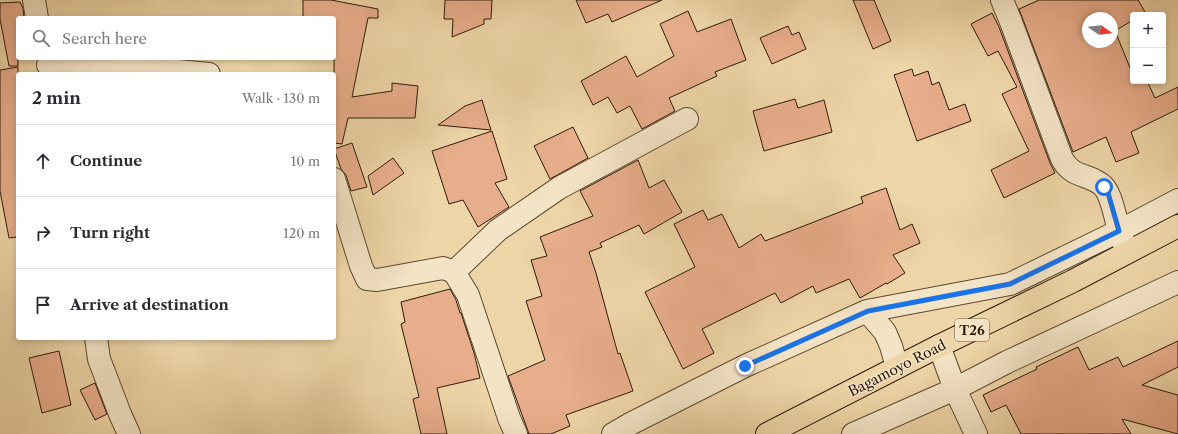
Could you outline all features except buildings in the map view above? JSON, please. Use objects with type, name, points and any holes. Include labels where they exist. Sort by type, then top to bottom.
[{"type":"highway","name":"Bagamoyo Road","points":[[767,434],[897,367],[1128,253],[1178,226]]},
{"type":"street","points":[[34,0],[37,16]]},
{"type":"street","points":[[1002,0],[1062,159],[1066,167],[1074,173],[1098,182],[1104,187],[1108,193],[1119,231],[1128,253]]},
{"type":"street","points":[[48,66],[77,65],[161,69],[190,72]]},
{"type":"street","points":[[454,272],[498,230],[559,188],[688,119]]},
{"type":"street","points":[[336,185],[361,266],[368,279],[377,280],[443,268],[454,272],[468,295],[509,418],[516,434]]},
{"type":"street","points":[[613,434],[745,366],[868,311],[1010,284],[1119,231],[1178,200]]},
{"type":"street","points":[[853,434],[955,389],[1007,362],[1178,282]]},
{"type":"street","points":[[868,311],[885,332],[897,367]]},
{"type":"street","points":[[96,340],[99,359],[129,434]]},
{"type":"street","points":[[939,346],[955,389],[976,434]]},
{"type":"route","points":[[745,366],[868,311],[1010,284],[1119,231],[1108,193],[1104,187]]}]
